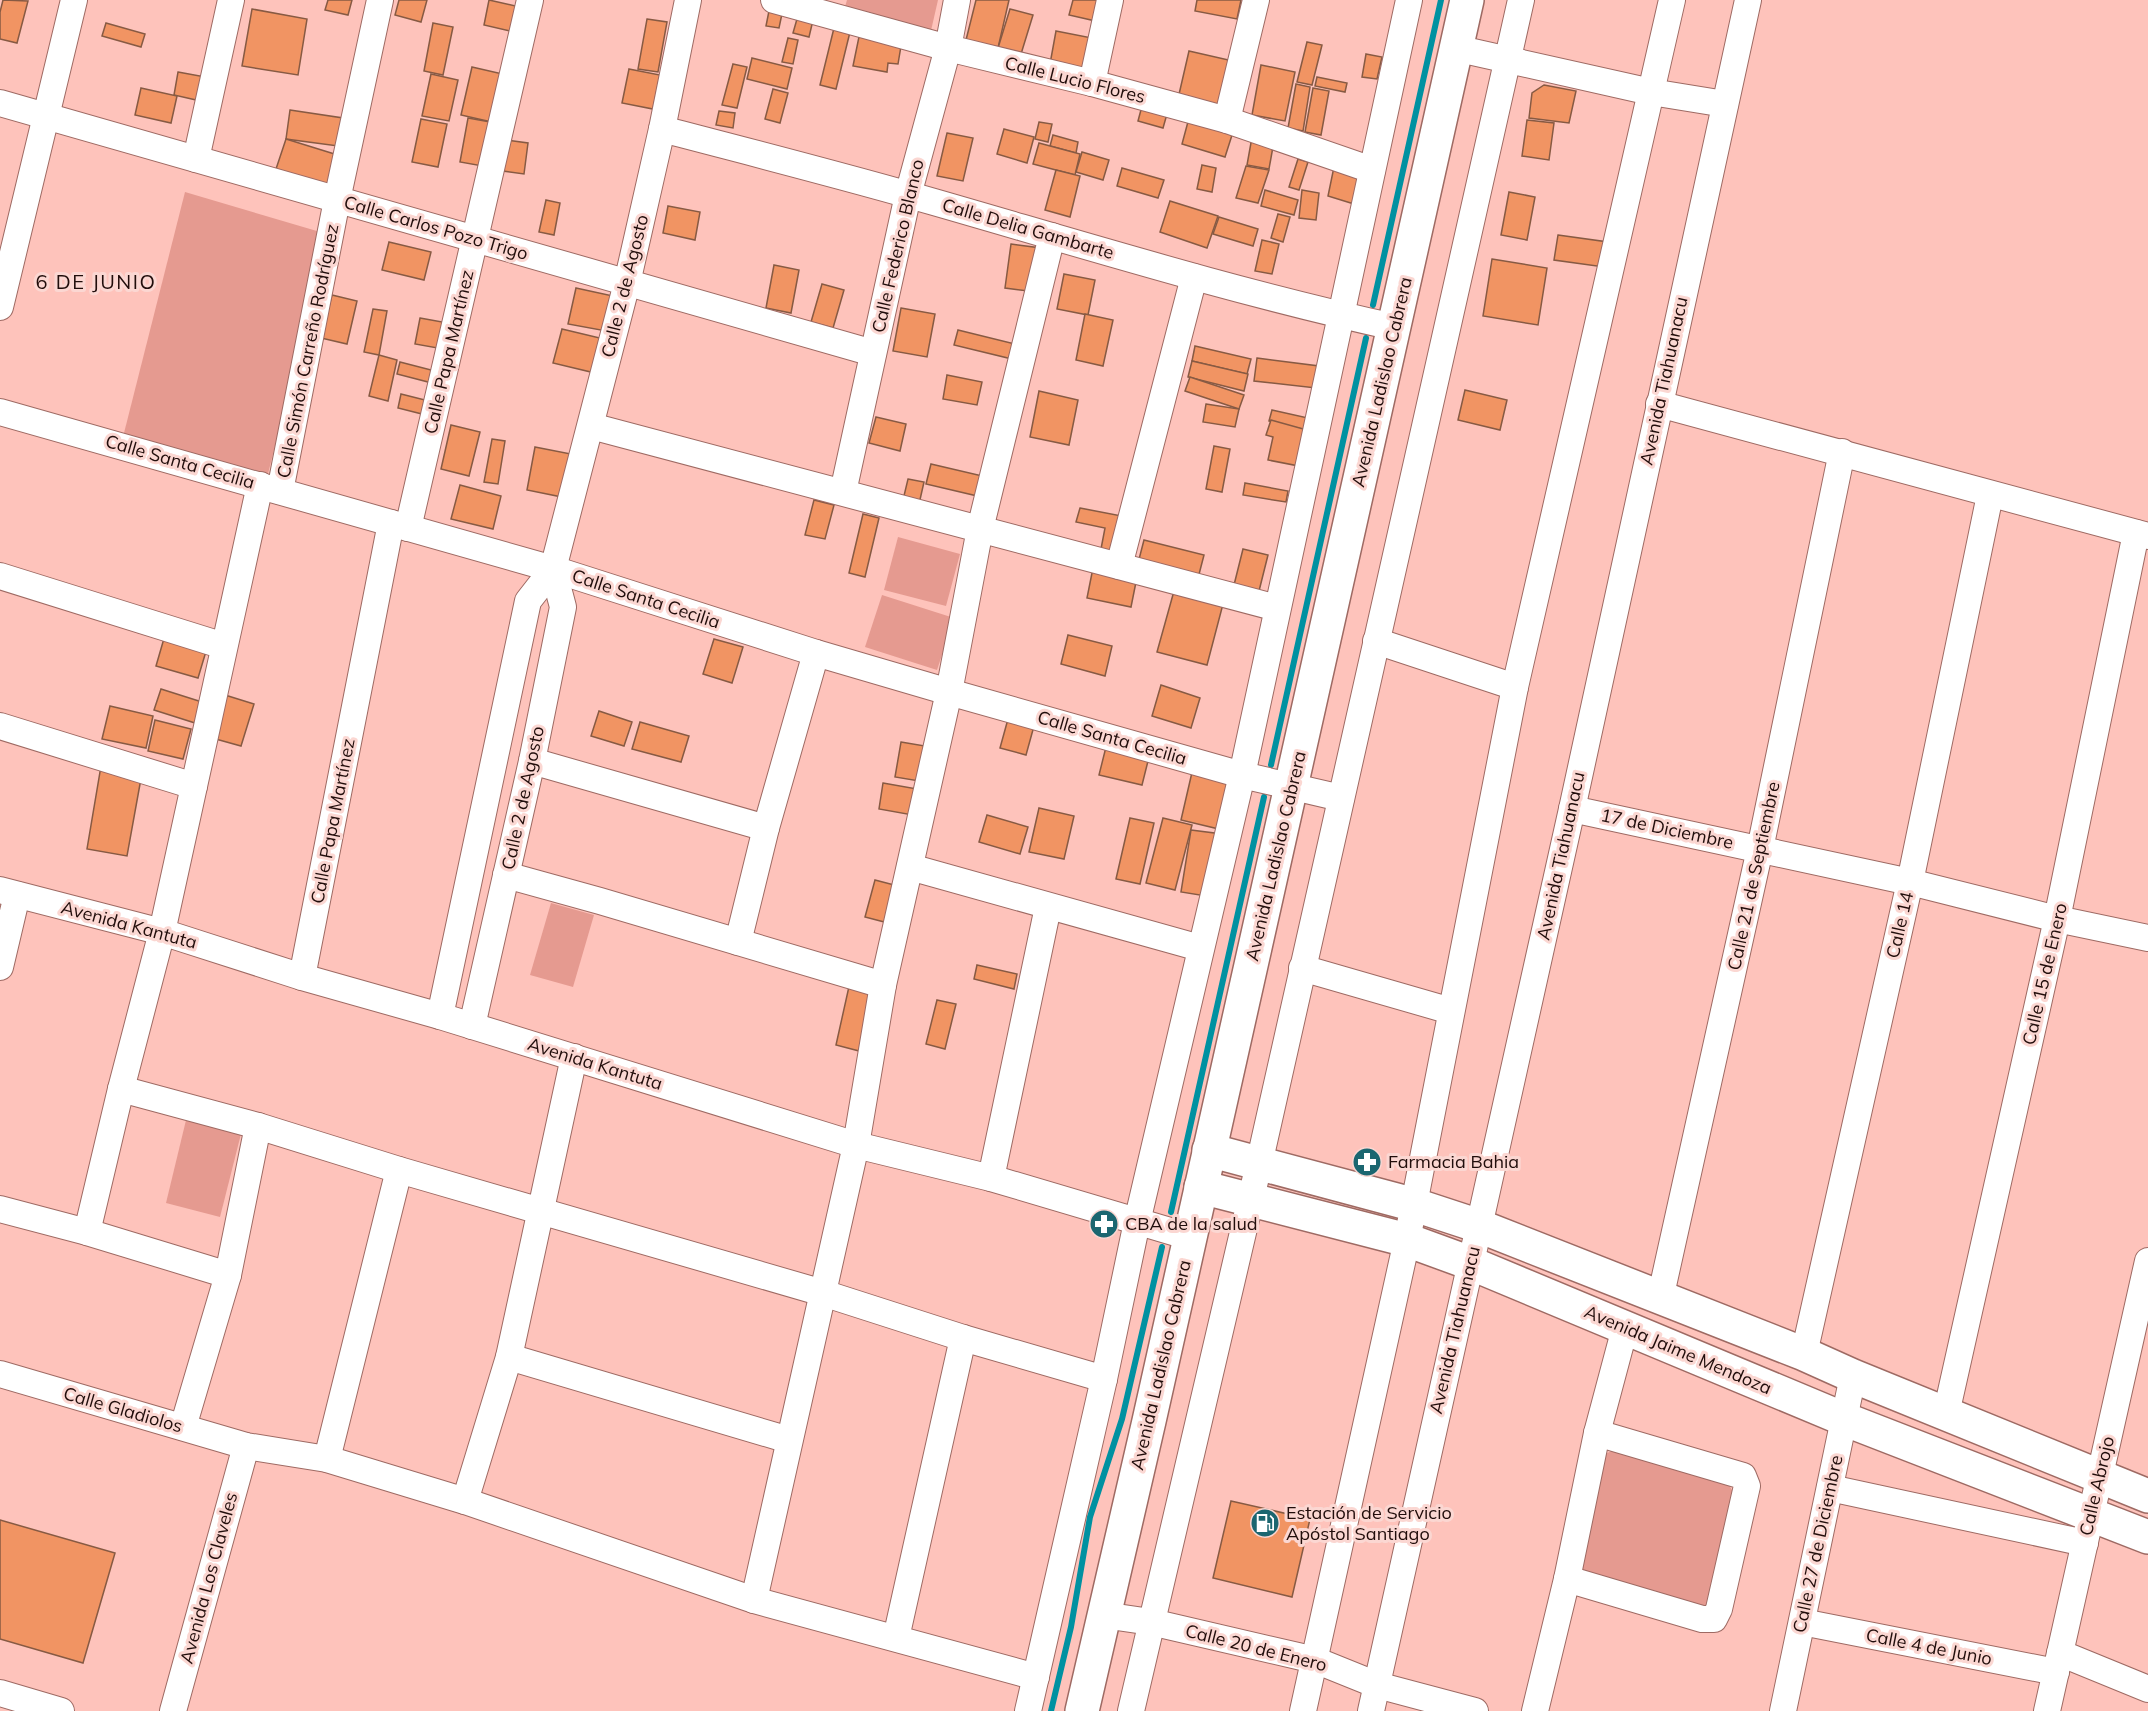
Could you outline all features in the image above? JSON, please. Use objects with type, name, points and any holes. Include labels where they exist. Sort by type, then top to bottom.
[{"type":"main road","name":"Avenida Ladislao Cabrera","points":[[1082,1711],[1292,787],[1467,0]]},
{"type":"main road","points":[[1209,1150],[1415,1205],[1479,1226],[1804,1354],[2148,1496]]},
{"type":"main road","name":"Avenida Jaime Mendoza","points":[[1201,1187],[1407,1240],[1470,1263],[1844,1419],[2088,1528],[2148,1538]]},
{"type":"street","points":[[0,307],[7,252],[47,116],[74,0]]},
{"type":"street","points":[[196,159],[231,0]]},
{"type":"street","name":"Calle Simón Carreño Rodríguez","points":[[87,1232],[162,932],[224,646],[270,488],[338,200],[380,0]]},
{"type":"street","name":"Calle Papa Martínez","points":[[302,977],[400,526],[475,239],[530,0]]},
{"type":"street","name":"Calle 2 de Agosto","points":[[440,1016],[528,600],[553,569],[627,283],[688,0]]},
{"type":"street","name":"Calle Lucio Flores","points":[[774,0],[948,48],[1092,83],[1227,120],[1372,171]]},
{"type":"street","name":"Calle Federico Blanco","points":[[843,492],[908,195],[948,48],[957,0]]},
{"type":"street","points":[[1092,83],[1110,0]]},
{"type":"street","points":[[1227,120],[1256,0]]},
{"type":"street","points":[[1028,1711],[1104,1379],[1137,1222],[1242,775],[1409,0]]},
{"type":"street","points":[[1131,1711],[1259,1164],[1521,0]]},
{"type":"street","points":[[1304,1711],[1415,1205],[1515,687],[1672,0]]},
{"type":"street","name":"Avenida Tiahuanacu","points":[[1371,1711],[1572,809],[1748,0]]},
{"type":"street","points":[[1455,48],[1651,92],[1725,104]]},
{"type":"street","name":"Calle Carlos Pozo Trigo","points":[[0,103],[873,353]]},
{"type":"street","name":"Calle Delia Gambarte","points":[[662,129],[908,195],[1194,277],[1394,327]]},
{"type":"street","points":[[754,1600],[856,1145],[883,985],[949,692],[980,529],[1052,236]]},
{"type":"street","points":[[1119,566],[1194,277]]},
{"type":"street","points":[[1659,404],[2142,535]]},
{"type":"street","name":"Calle Santa Cecilia","points":[[0,412],[553,569],[816,653],[949,692],[1242,775],[1341,798]]},
{"type":"street","points":[[591,426],[1277,608]]},
{"type":"street","name":"Calle 21 de Septiembre","points":[[1660,1299],[1760,849],[1842,452]]},
{"type":"street","name":"Calle 14","points":[[1804,1354],[1910,882],[1990,495]]},
{"type":"street","name":"Calle 15 de Enero","points":[[1946,1414],[2142,535]]},
{"type":"street","name":"Calle 2 de Agosto","points":[[472,1026],[532,761],[563,607],[553,569]]},
{"type":"street","points":[[0,576],[224,646]]},
{"type":"street","points":[[1376,641],[1515,687]]},
{"type":"street","points":[[738,942],[766,828],[816,653]]},
{"type":"street","points":[[0,726],[194,786]]},
{"type":"street","points":[[532,761],[766,828]]},
{"type":"street","name":"17 de Diciembre","points":[[1572,809],[1910,882],[2057,919],[2148,938]]},
{"type":"street","points":[[910,867],[1200,948]]},
{"type":"street","points":[[506,876],[883,985]]},
{"type":"street","points":[[0,967],[8,892]]},
{"type":"street","name":"Avenida Kantuta","points":[[8,892],[162,932],[302,977],[440,1016],[856,1145],[991,1178],[1190,1236]]},
{"type":"street","points":[[991,1178],[1048,907]]},
{"type":"street","points":[[1302,968],[1451,1011]]},
{"type":"street","points":[[465,1501],[509,1357],[574,1057]]},
{"type":"street","points":[[121,1089],[258,1126],[399,1170],[823,1293],[963,1338],[1104,1379]]},
{"type":"street","points":[[183,1427],[228,1275],[258,1126]]},
{"type":"street","points":[[327,1459],[399,1170]]},
{"type":"street","points":[[0,1209],[87,1232],[228,1275]]},
{"type":"street","name":"Calle Abrojo","points":[[2047,1711],[2148,1261]]},
{"type":"street","points":[[1535,1711],[1567,1579],[1597,1433],[1625,1328]]},
{"type":"street","points":[[896,1638],[963,1338]]},
{"type":"street","points":[[509,1357],[789,1440]]},
{"type":"street","name":"Calle Gladiolos","points":[[0,1374],[246,1446],[327,1459],[465,1501],[754,1600],[1036,1677]]},
{"type":"street","name":"Calle 27 de Diciembre","points":[[1783,1711],[1853,1376]]},
{"type":"street","points":[[1567,1579],[1702,1620],[1714,1619],[1719,1609],[1747,1486],[1743,1476],[1597,1433]]},
{"type":"street","name":"Avenida Los Claveles","points":[[173,1711],[246,1446]]},
{"type":"street","points":[[1830,1488],[2088,1528]]},
{"type":"street","name":"Calle 20 de Enero","points":[[1103,1615],[1151,1622],[1315,1660],[1377,1685],[1475,1711]]},
{"type":"street","name":"Calle 4 de Junio","points":[[1802,1622],[2058,1663],[2148,1689]]},
{"type":"street","points":[[13,1701],[61,1711]]},
{"type":"shaded area","points":[[847,0],[938,0],[930,35],[842,17]]},
{"type":"shaded area","points":[[185,192],[327,234],[268,474],[123,437]]},
{"type":"shaded area","points":[[898,537],[960,554],[946,606],[884,590]]},
{"type":"shaded area","points":[[882,595],[954,618],[937,670],[865,647]]},
{"type":"shaded area","points":[[551,903],[594,915],[573,987],[530,975]]},
{"type":"shaded area","points":[[187,1116],[242,1130],[220,1217],[166,1203]]},
{"type":"shaded area","points":[[1612,1451],[1729,1485],[1735,1495],[1712,1604],[1700,1610],[1577,1569],[1602,1455]]},
{"type":"building","points":[[3,0],[28,1],[17,43],[0,39],[0,12]]},
{"type":"building","points":[[328,0],[352,0],[348,15],[325,10]]},
{"type":"building","points":[[399,0],[427,0],[421,22],[395,15]]},
{"type":"building","points":[[489,0],[524,8],[519,33],[484,25]]},
{"type":"building","points":[[976,0],[1009,0],[998,48],[966,40]]},
{"type":"building","points":[[1073,0],[1105,0],[1100,22],[1069,15]]},
{"type":"building","points":[[1197,0],[1241,0],[1237,19],[1195,11]]},
{"type":"building","points":[[770,6],[783,9],[779,28],[766,26]]},
{"type":"building","points":[[252,9],[307,19],[298,75],[242,66]]},
{"type":"building","points":[[1010,9],[1033,15],[1021,54],[998,48]]},
{"type":"building","points":[[799,12],[814,16],[809,37],[793,33]]},
{"type":"building","points":[[647,19],[667,22],[658,72],[638,69]]},
{"type":"building","points":[[106,23],[145,34],[141,47],[102,36]]},
{"type":"building","points":[[433,23],[453,27],[443,75],[424,71]]},
{"type":"building","points":[[861,27],[901,46],[898,64],[888,63],[887,72],[853,66]]},
{"type":"building","points":[[834,28],[850,32],[836,89],[820,85]]},
{"type":"building","points":[[1056,31],[1092,38],[1086,70],[1050,64]]},
{"type":"building","points":[[788,38],[798,40],[793,64],[782,62]]},
{"type":"building","points":[[1307,42],[1322,45],[1312,85],[1297,82]]},
{"type":"building","points":[[1189,51],[1233,61],[1221,113],[1177,103]]},
{"type":"building","points":[[1366,54],[1382,57],[1377,79],[1362,77]]},
{"type":"building","points":[[752,58],[792,68],[787,89],[747,79]]},
{"type":"building","points":[[733,64],[747,67],[737,108],[722,105]]},
{"type":"building","points":[[1261,65],[1295,72],[1285,121],[1252,115]]},
{"type":"building","points":[[472,67],[507,75],[496,123],[461,115]]},
{"type":"building","points":[[629,69],[660,75],[653,109],[622,103]]},
{"type":"building","points":[[178,72],[211,78],[205,102],[174,95]]},
{"type":"building","points":[[431,74],[458,80],[449,121],[422,116]]},
{"type":"building","points":[[1317,77],[1347,83],[1345,92],[1315,86]]},
{"type":"building","points":[[1296,84],[1310,87],[1303,131],[1288,128]]},
{"type":"building","points":[[1544,85],[1576,91],[1569,123],[1529,118],[1532,93]]},
{"type":"building","points":[[141,88],[177,96],[171,123],[135,115]]},
{"type":"building","points":[[1313,88],[1329,91],[1321,135],[1305,132]]},
{"type":"building","points":[[773,89],[788,93],[780,123],[765,119]]},
{"type":"building","points":[[1142,106],[1167,114],[1163,128],[1138,121]]},
{"type":"building","points":[[290,110],[343,118],[338,146],[286,139]]},
{"type":"building","points":[[719,111],[735,113],[733,128],[716,125]]},
{"type":"building","points":[[468,118],[496,123],[488,167],[460,162]]},
{"type":"building","points":[[1189,118],[1233,132],[1225,157],[1182,144]]},
{"type":"building","points":[[421,119],[447,124],[438,167],[412,162]]},
{"type":"building","points":[[1527,120],[1554,123],[1549,160],[1522,156]]},
{"type":"building","points":[[1039,122],[1052,124],[1048,142],[1035,139]]},
{"type":"building","points":[[1004,129],[1034,137],[1027,163],[997,154]]},
{"type":"building","points":[[947,133],[973,138],[963,181],[937,176]]},
{"type":"building","points":[[1053,135],[1078,142],[1076,153],[1050,146]]},
{"type":"building","points":[[1252,137],[1274,141],[1269,169],[1247,165]]},
{"type":"building","points":[[286,139],[341,156],[331,186],[276,169]]},
{"type":"building","points":[[507,140],[528,143],[524,174],[503,171]]},
{"type":"building","points":[[1039,143],[1080,154],[1075,175],[1033,164]]},
{"type":"building","points":[[1082,152],[1109,160],[1103,180],[1076,172]]},
{"type":"building","points":[[1298,159],[1308,162],[1299,190],[1289,187]]},
{"type":"building","points":[[1335,162],[1361,171],[1354,204],[1328,196]]},
{"type":"building","points":[[1202,165],[1216,168],[1212,192],[1197,189]]},
{"type":"building","points":[[1246,166],[1269,170],[1258,203],[1236,198]]},
{"type":"building","points":[[1122,168],[1164,180],[1158,198],[1117,186]]},
{"type":"building","points":[[1056,170],[1080,176],[1070,217],[1045,210]]},
{"type":"building","points":[[1265,190],[1298,200],[1294,215],[1261,206]]},
{"type":"building","points":[[1302,190],[1319,193],[1316,220],[1299,218]]},
{"type":"building","points":[[1509,192],[1535,197],[1527,240],[1501,235]]},
{"type":"building","points":[[546,200],[560,203],[554,235],[539,232]]},
{"type":"building","points":[[1170,201],[1218,216],[1207,248],[1160,232]]},
{"type":"building","points":[[668,206],[700,212],[695,240],[663,233]]},
{"type":"building","points":[[1278,214],[1290,217],[1283,242],[1271,238]]},
{"type":"building","points":[[1219,217],[1258,229],[1253,246],[1213,234]]},
{"type":"building","points":[[1558,235],[1608,242],[1604,267],[1554,260]]},
{"type":"building","points":[[1262,240],[1279,244],[1272,274],[1255,271]]},
{"type":"building","points":[[389,242],[431,252],[424,280],[382,270]]},
{"type":"building","points":[[1011,244],[1041,248],[1036,292],[1005,288]]},
{"type":"building","points":[[1492,259],[1547,268],[1538,325],[1483,316]]},
{"type":"building","points":[[774,265],[799,270],[791,313],[766,308]]},
{"type":"building","points":[[1064,274],[1095,280],[1088,315],[1057,309]]},
{"type":"building","points":[[822,284],[844,290],[833,328],[811,322]]},
{"type":"building","points":[[576,288],[613,296],[606,331],[568,324]]},
{"type":"building","points":[[332,295],[357,301],[347,344],[321,338]]},
{"type":"building","points":[[901,308],[935,314],[927,357],[893,351]]},
{"type":"building","points":[[373,309],[387,311],[379,355],[364,352]]},
{"type":"building","points":[[1085,314],[1113,320],[1103,366],[1076,360]]},
{"type":"building","points":[[420,318],[448,323],[443,349],[415,344]]},
{"type":"building","points":[[562,329],[604,339],[595,373],[553,363]]},
{"type":"building","points":[[958,330],[1015,344],[1012,359],[954,345]]},
{"type":"building","points":[[1195,346],[1251,359],[1247,374],[1192,361]]},
{"type":"building","points":[[379,355],[397,360],[388,401],[369,396]]},
{"type":"building","points":[[1257,358],[1319,366],[1316,388],[1254,381]]},
{"type":"building","points":[[1192,361],[1248,374],[1244,391],[1188,377]]},
{"type":"building","points":[[400,362],[435,371],[432,383],[397,374]]},
{"type":"building","points":[[947,375],[982,382],[977,405],[943,399]]},
{"type":"building","points":[[1190,377],[1244,395],[1239,409],[1185,391]]},
{"type":"building","points":[[1465,390],[1507,400],[1500,430],[1458,420]]},
{"type":"building","points":[[1039,391],[1078,400],[1069,445],[1030,437]]},
{"type":"building","points":[[401,394],[429,401],[426,415],[398,408]]},
{"type":"building","points":[[1206,404],[1239,409],[1235,427],[1203,422]]},
{"type":"building","points":[[1272,410],[1308,418],[1306,430],[1269,421]]},
{"type":"building","points":[[876,417],[906,424],[900,451],[869,443]]},
{"type":"building","points":[[1271,420],[1307,430],[1299,466],[1268,460],[1273,437],[1266,435]]},
{"type":"building","points":[[451,425],[480,432],[469,476],[441,469]]},
{"type":"building","points":[[492,439],[505,441],[498,484],[484,482]]},
{"type":"building","points":[[1214,446],[1230,449],[1222,492],[1206,489]]},
{"type":"building","points":[[535,447],[571,454],[562,497],[527,490]]},
{"type":"building","points":[[931,464],[991,478],[986,498],[926,484]]},
{"type":"building","points":[[908,479],[924,482],[919,504],[903,500]]},
{"type":"building","points":[[1245,483],[1288,491],[1286,502],[1243,495]]},
{"type":"building","points":[[460,485],[501,496],[493,529],[451,519]]},
{"type":"building","points":[[814,500],[834,505],[825,539],[805,535]]},
{"type":"building","points":[[1080,508],[1127,517],[1120,552],[1101,549],[1105,528],[1076,522]]},
{"type":"building","points":[[863,514],[879,518],[865,577],[849,573]]},
{"type":"building","points":[[1144,540],[1204,555],[1197,582],[1137,567]]},
{"type":"building","points":[[1243,549],[1268,555],[1257,599],[1232,593]]},
{"type":"building","points":[[1093,568],[1137,577],[1131,607],[1087,598]]},
{"type":"building","points":[[1174,591],[1223,604],[1207,665],[1157,652]]},
{"type":"building","points":[[165,635],[207,648],[198,678],[156,666]]},
{"type":"building","points":[[1068,635],[1112,646],[1105,676],[1061,664]]},
{"type":"building","points":[[714,639],[743,647],[732,683],[703,674]]},
{"type":"building","points":[[1161,685],[1200,698],[1191,728],[1152,716]]},
{"type":"building","points":[[161,689],[202,702],[195,723],[154,710]]},
{"type":"building","points":[[225,695],[254,704],[241,746],[212,738]]},
{"type":"building","points":[[110,706],[153,716],[146,748],[102,739]]},
{"type":"building","points":[[599,711],[632,722],[624,746],[591,736]]},
{"type":"building","points":[[1008,719],[1034,726],[1026,755],[1000,748]]},
{"type":"building","points":[[155,720],[191,729],[183,759],[148,751]]},
{"type":"building","points":[[640,722],[689,736],[681,762],[632,749]]},
{"type":"building","points":[[901,742],[931,747],[925,782],[895,777]]},
{"type":"building","points":[[1107,743],[1150,753],[1142,785],[1099,775]]},
{"type":"building","points":[[101,766],[142,773],[127,856],[87,849]]},
{"type":"building","points":[[1193,768],[1236,778],[1223,830],[1181,820]]},
{"type":"building","points":[[883,783],[923,790],[918,816],[879,809]]},
{"type":"building","points":[[1039,808],[1074,816],[1064,859],[1029,852]]},
{"type":"building","points":[[987,815],[1028,827],[1020,854],[979,842]]},
{"type":"building","points":[[1130,818],[1154,823],[1140,884],[1116,879]]},
{"type":"building","points":[[1163,818],[1192,825],[1175,890],[1146,883]]},
{"type":"building","points":[[1191,830],[1222,834],[1212,897],[1181,892]]},
{"type":"building","points":[[875,880],[902,887],[892,924],[865,917]]},
{"type":"building","points":[[977,965],[1017,974],[1014,989],[974,979]]},
{"type":"building","points":[[850,982],[877,993],[863,1052],[836,1045]]},
{"type":"building","points":[[937,1000],[956,1004],[945,1049],[926,1044]]},
{"type":"building","points":[[1231,1501],[1310,1519],[1292,1597],[1213,1578]]},
{"type":"building","points":[[0,1520],[115,1553],[83,1663],[0,1639]]},
{"type":"waterway","points":[[1373,305],[1441,0]]},
{"type":"waterway","points":[[1271,765],[1366,338]]},
{"type":"waterway","points":[[1171,1212],[1264,797]]},
{"type":"waterway","points":[[1051,1711],[1071,1627],[1090,1517],[1122,1419],[1162,1247]]},
{"type":"place","name":"Farmacia Bahia","points":[[1367,1162]]},
{"type":"place","name":"CBA de la salud","points":[[1104,1224]]},
{"type":"place","name":"Estación de Servicio Apóstol Santiago","points":[[1265,1523]]},
{"type":"district","name":"6 DE JUNIO","points":[[96,282]]}]
